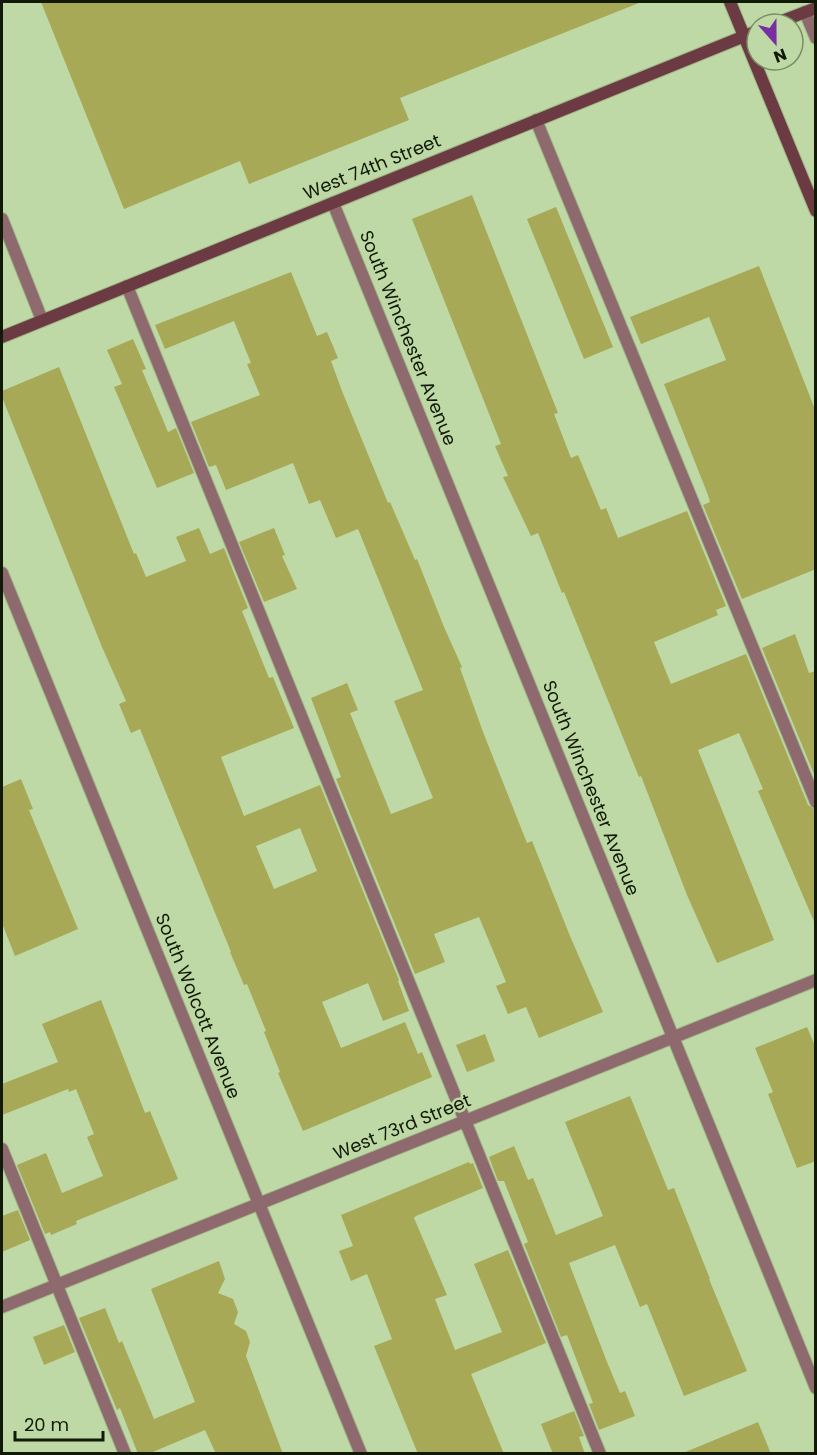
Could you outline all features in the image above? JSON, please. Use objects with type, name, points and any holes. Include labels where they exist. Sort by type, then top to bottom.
[{"type":"street","points":[[730,2],[816,211]]},
{"type":"street","points":[[810,10],[816,38]]},
{"type":"street","name":"West 74th Street","points":[[2,337],[744,36]]},
{"type":"street","points":[[536,120],[816,802]]},
{"type":"street","name":"South Winchester Avenue","points":[[333,202],[816,1388]]},
{"type":"street","points":[[2,219],[42,320]]},
{"type":"street","points":[[127,286],[600,1454]]},
{"type":"street","name":"South Wolcott Avenue","points":[[2,573],[361,1454]]},
{"type":"street","name":"West 73rd Street","points":[[2,1306],[816,980]]},
{"type":"street","points":[[2,1149],[125,1454]]},
{"type":"building","points":[[41,2],[639,3],[400,98],[409,120],[249,184],[240,161],[124,209]]},
{"type":"building","points":[[472,195],[558,413],[554,414],[571,458],[578,455],[601,510],[606,508],[618,538],[687,511],[726,606],[716,610],[718,615],[654,642],[671,684],[746,654],[808,805],[816,810],[816,926],[758,791],[763,789],[739,733],[698,750],[774,940],[717,963],[687,895],[641,776],[639,777],[564,592],[562,593],[538,533],[531,536],[503,477],[508,476],[495,446],[501,444],[412,219]]},
{"type":"building","points":[[556,207],[613,347],[584,359],[527,219]]},
{"type":"building","points":[[759,266],[816,412],[816,569],[742,599],[703,505],[710,502],[708,495],[664,384],[726,360],[709,317],[641,344],[630,317]]},
{"type":"building","points":[[291,272],[317,336],[327,332],[338,358],[331,361],[342,391],[388,503],[390,502],[415,560],[417,559],[462,667],[460,668],[483,732],[527,843],[532,841],[603,1012],[539,1038],[526,1007],[508,1014],[496,986],[506,982],[479,917],[434,934],[445,962],[415,974],[336,779],[341,777],[311,698],[347,683],[358,710],[350,713],[391,814],[433,798],[394,701],[423,690],[358,529],[336,538],[320,500],[309,504],[293,463],[226,490],[216,465],[209,467],[191,422],[260,395],[247,364],[251,363],[234,321],[165,349],[155,325]]},
{"type":"building","points":[[133,339],[146,369],[142,370],[168,432],[176,428],[194,473],[157,488],[114,387],[122,384],[107,350]]},
{"type":"building","points":[[59,367],[134,554],[136,553],[146,577],[186,561],[176,537],[199,528],[210,554],[224,548],[248,608],[242,611],[269,678],[273,677],[294,728],[221,757],[244,816],[320,785],[399,980],[409,1011],[383,1021],[368,983],[322,1002],[341,1048],[405,1022],[418,1054],[422,1052],[432,1077],[303,1131],[278,1073],[280,1072],[264,1032],[266,1031],[247,984],[244,985],[230,952],[140,729],[131,733],[119,704],[126,701],[102,647],[2,397],[2,391]],"holes":[[[300,828],[317,871],[274,889],[256,846]]]},
{"type":"building","points":[[274,528],[285,555],[282,556],[297,589],[264,602],[239,542]]},
{"type":"building","points":[[795,634],[809,673],[816,671],[816,779],[762,648]]},
{"type":"building","points":[[21,779],[33,809],[29,810],[78,929],[15,956],[2,923],[2,787]]},
{"type":"building","points":[[101,1000],[145,1113],[150,1111],[178,1179],[76,1221],[77,1224],[51,1235],[50,1232],[45,1234],[17,1165],[46,1153],[62,1193],[103,1176],[87,1137],[94,1134],[76,1089],[69,1092],[68,1089],[2,1115],[2,1084],[58,1062],[42,1024]]},
{"type":"building","points":[[807,1027],[816,1048],[816,1161],[797,1168],[768,1094],[773,1092],[755,1048]]},
{"type":"building","points":[[485,1034],[495,1061],[467,1072],[456,1045]]},
{"type":"building","points":[[630,1096],[668,1190],[674,1188],[747,1371],[684,1396],[647,1304],[640,1307],[615,1245],[569,1263],[620,1393],[625,1391],[635,1416],[599,1430],[589,1404],[593,1403],[567,1335],[561,1337],[524,1244],[528,1242],[504,1181],[498,1181],[489,1157],[514,1146],[528,1180],[533,1178],[556,1235],[603,1216],[565,1122]]},
{"type":"building","points":[[469,1162],[473,1163],[483,1188],[414,1218],[447,1295],[435,1299],[455,1350],[502,1332],[474,1264],[508,1250],[546,1343],[471,1374],[504,1454],[418,1454],[374,1346],[392,1339],[367,1274],[351,1281],[339,1251],[353,1246],[341,1215]]},
{"type":"building","points":[[18,1210],[30,1240],[2,1252],[2,1216]]},
{"type":"building","points":[[219,1261],[225,1279],[218,1293],[233,1299],[238,1312],[234,1324],[246,1331],[250,1342],[246,1356],[283,1454],[216,1454],[205,1430],[148,1454],[138,1454],[79,1318],[105,1308],[119,1343],[122,1341],[154,1419],[195,1402],[151,1289]]},
{"type":"building","points":[[64,1325],[75,1352],[44,1365],[33,1337]]},
{"type":"building","points":[[574,1411],[584,1436],[579,1437],[585,1454],[553,1454],[541,1424]]},
{"type":"building","points":[[758,1422],[771,1454],[683,1454],[683,1453]]}]
